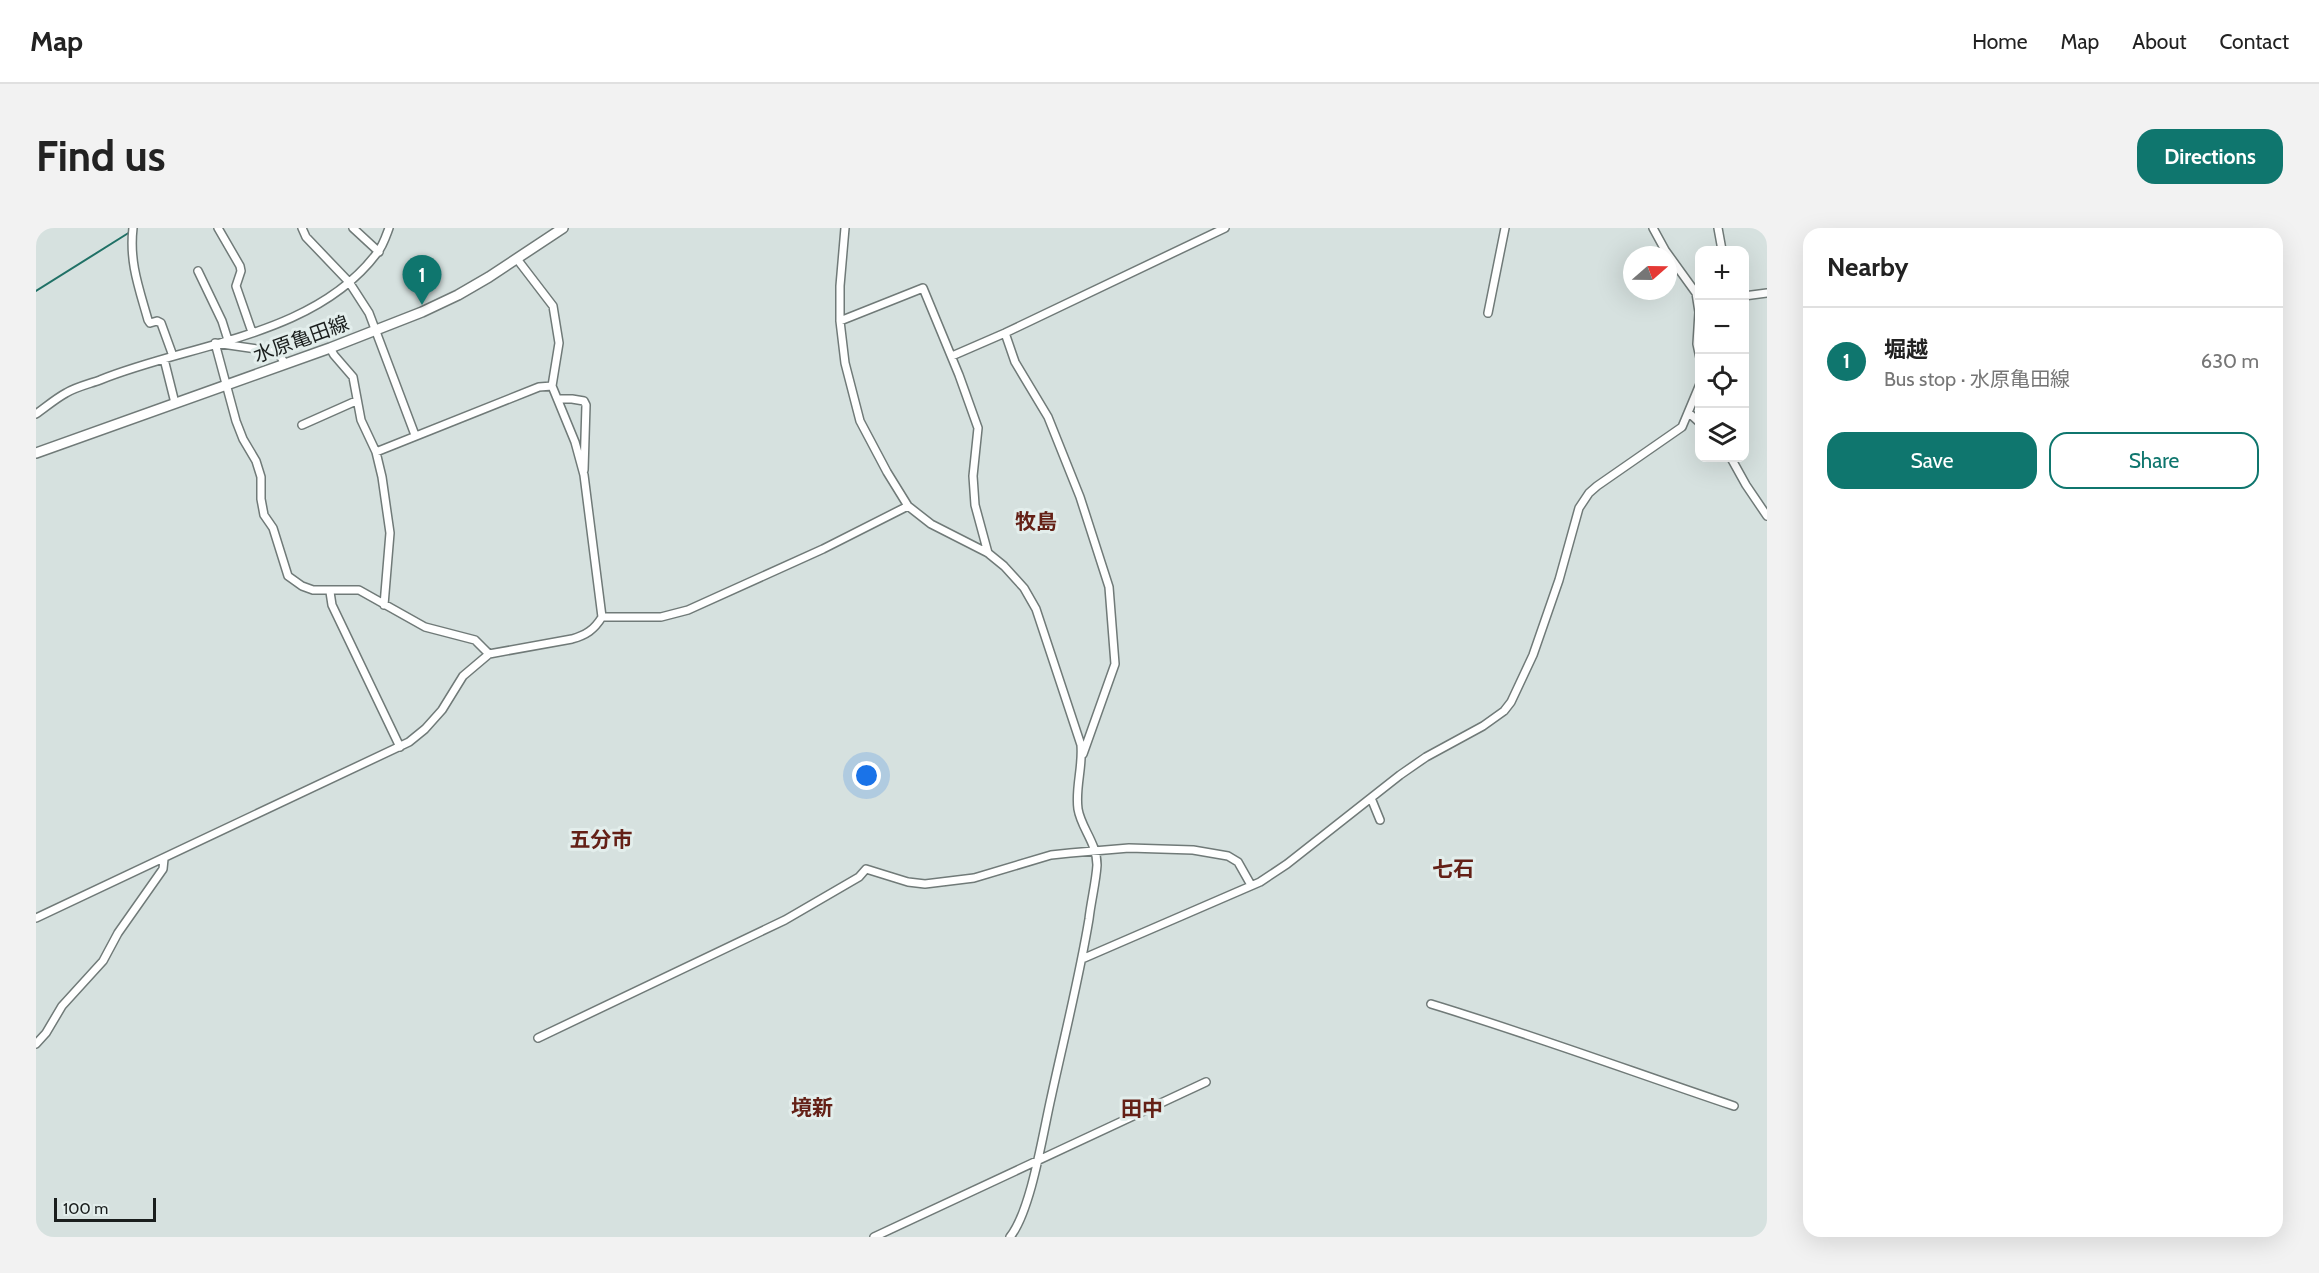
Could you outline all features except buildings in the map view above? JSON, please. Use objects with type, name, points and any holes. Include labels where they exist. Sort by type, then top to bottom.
[{"type":"main road","name":"水原亀田線","points":[[36,453],[377,330],[458,295],[564,228]]},
{"type":"street","points":[[133,228],[130,249],[148,320],[161,323],[173,356]]},
{"type":"street","points":[[218,228],[240,266],[241,271],[236,286],[252,332]]},
{"type":"street","points":[[302,228],[306,237],[349,282],[363,302],[377,330],[415,435]]},
{"type":"street","points":[[353,228],[379,252]]},
{"type":"street","points":[[36,414],[66,393],[142,364],[228,340],[308,310],[331,297],[379,252],[389,228]]},
{"type":"street","points":[[845,228],[840,286],[840,321],[857,414],[886,472],[908,506],[932,524],[988,553],[1004,566],[1024,588],[1035,609],[1081,746],[1077,797],[1079,813],[1094,850],[1097,867],[1082,960],[1036,1162],[1024,1210],[1017,1229],[1010,1237]]},
{"type":"street","points":[[952,356],[1225,228]]},
{"type":"street","points":[[1488,313],[1505,228]]},
{"type":"street","points":[[1653,228],[1665,250],[1695,289]]},
{"type":"street","points":[[1718,228],[1721,246]]},
{"type":"street","points":[[36,918],[400,747],[425,729],[442,710],[463,676],[489,654],[583,636],[595,629],[602,617],[584,475],[575,442],[552,386],[559,344],[553,306],[517,259]]},
{"type":"street","points":[[198,271],[222,321],[228,340]]},
{"type":"street","points":[[840,321],[923,288],[952,356],[978,428],[973,476],[975,505],[988,553]]},
{"type":"street","points":[[1749,295],[1766,292]]},
{"type":"street","points":[[1698,300],[1697,344],[1699,354]]},
{"type":"street","points":[[1005,333],[1015,362],[1048,417],[1080,496],[1109,587],[1115,664],[1082,756]]},
{"type":"street","points":[[215,343],[278,352],[285,364]]},
{"type":"street","points":[[215,343],[225,386],[243,439],[256,461],[261,477],[264,515],[273,528],[288,576],[302,586],[330,592],[347,589],[359,590],[425,627],[475,640],[489,654]]},
{"type":"street","points":[[330,348],[334,356],[353,377],[361,420],[376,452],[387,504],[390,533],[384,605]]},
{"type":"street","points":[[164,359],[175,404]]},
{"type":"street","points":[[376,452],[539,387],[552,386]]},
{"type":"street","points":[[1082,960],[1251,885],[1287,864],[1426,757],[1483,726],[1504,711],[1511,702],[1533,655],[1559,580],[1579,508],[1597,486],[1682,427],[1695,397]]},
{"type":"street","points":[[559,399],[584,401],[586,405],[584,475]]},
{"type":"street","points":[[302,425],[356,401]]},
{"type":"street","points":[[1689,413],[1695,418]]},
{"type":"street","points":[[1733,462],[1767,516]]},
{"type":"street","points":[[602,617],[661,617],[688,610],[823,549],[908,506]]},
{"type":"street","points":[[330,592],[332,605],[400,747]]},
{"type":"street","points":[[1371,798],[1380,820]]},
{"type":"street","points":[[538,1038],[785,920],[859,877],[866,869],[908,882],[925,884],[974,878],[1051,855],[1129,848],[1193,850],[1228,856],[1238,862],[1251,885]]},
{"type":"street","points":[[36,1044],[46,1033],[62,1006],[103,961],[118,933],[163,869],[164,859]]},
{"type":"street","points":[[1431,1004],[1499,1024],[1734,1106]]},
{"type":"street","points":[[874,1237],[1206,1082]]},
{"type":"waterway","points":[[36,291],[130,232]]},
{"type":"place","name":"堀越","points":[[422,305]]},
{"type":"district","name":"牧島","points":[[1036,521]]},
{"type":"district","name":"五分市","points":[[601,839]]},
{"type":"district","name":"七石","points":[[1453,868]]},
{"type":"district","name":"境新","points":[[812,1107]]},
{"type":"district","name":"田中","points":[[1142,1108]]}]
